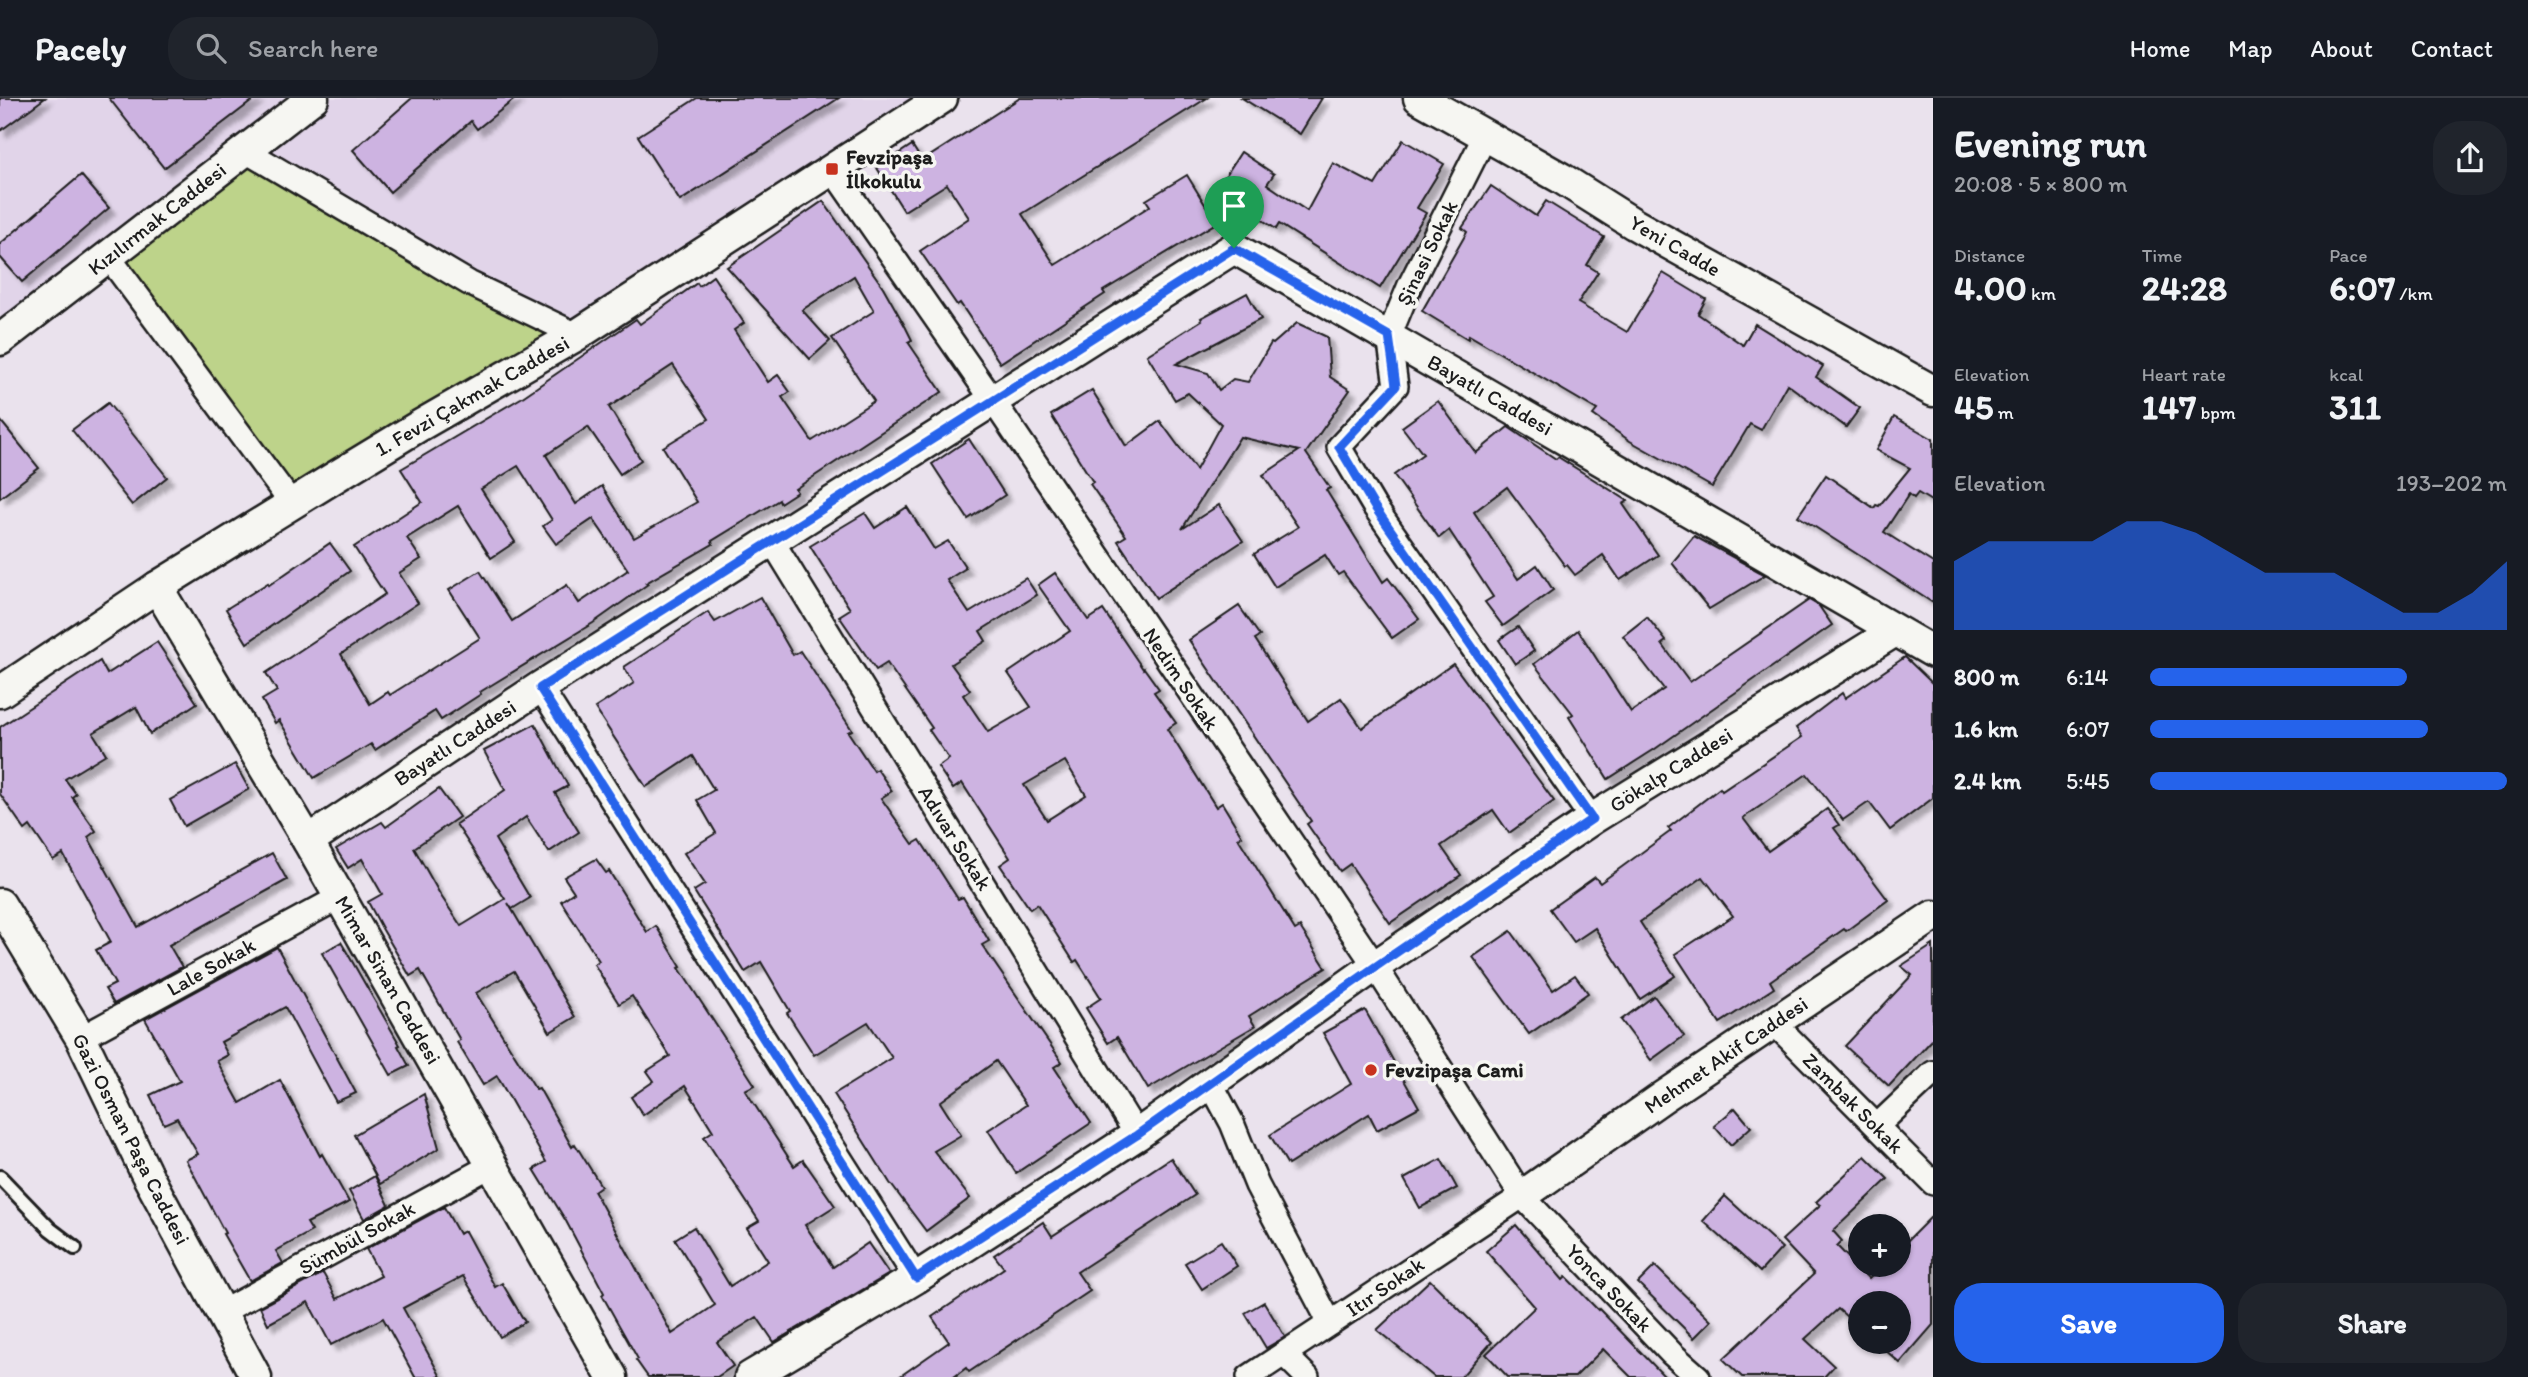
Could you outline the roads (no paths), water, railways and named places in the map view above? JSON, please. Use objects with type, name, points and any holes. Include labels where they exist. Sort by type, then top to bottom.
[{"type":"street","name":"Kızılırmak Caddesi","points":[[0,340],[313,98]]},
{"type":"street","name":"1. Fevzi Çakmak Caddesi","points":[[0,692],[157,587],[419,426],[577,335],[943,98]]},
{"type":"street","name":"Yeni Cadde","points":[[1419,98],[1561,178],[1634,224],[1933,391]]},
{"type":"street","name":"Şinasi Sokak","points":[[1389,336],[1410,285],[1485,136]]},
{"type":"street","points":[[246,150],[469,283],[577,335]]},
{"type":"street","name":"Nedim Sokak","points":[[832,169],[994,402],[1375,967],[1522,1196]]},
{"type":"street","name":"Bayatlı Caddesi","points":[[308,841],[540,688],[1234,248],[1933,652]]},
{"type":"street","points":[[108,256],[292,504]]},
{"type":"street","points":[[1389,336],[1396,386],[1339,447],[1374,506],[1592,819]]},
{"type":"street","name":"Adıvar Sokak","points":[[772,541],[1137,1135]]},
{"type":"street","name":"Mimar Sinan Caddesi","points":[[157,587],[308,841],[612,1377]]},
{"type":"street","name":"Gökalp Caddesi","points":[[750,1377],[916,1278],[1137,1135],[1375,967],[1592,819],[1895,631]]},
{"type":"street","points":[[540,688],[916,1278]]},
{"type":"street","name":"Lale Sokak","points":[[81,1038],[340,897]]},
{"type":"street","name":"Gazi Osman Paşa Caddesi","points":[[0,904],[81,1038],[146,1173],[256,1377]]},
{"type":"street","name":"Mehmet Akif Caddesi","points":[[1522,1196],[1663,1097],[1933,916]]},
{"type":"street","name":"Zambak Sokak","points":[[1774,1023],[1933,1183]]},
{"type":"street","points":[[1877,1126],[1933,1073]]},
{"type":"street","points":[[1211,1084],[1232,1123],[1257,1185],[1330,1323]]},
{"type":"street","name":"Sümbül Sokak","points":[[222,1312],[492,1164]]},
{"type":"street","name":"Itır Sokak","points":[[1249,1377],[1522,1196]]},
{"type":"street","name":"Yonca Sokak","points":[[1522,1196],[1672,1354],[1698,1377]]},
{"type":"street","points":[[1284,1354],[1307,1377]]},
{"type":"lane","points":[[0,1177],[50,1229],[75,1248]]},
{"type":"place","name":"Fevzipaşa İlkokulu","points":[[832,169]]},
{"type":"place","name":"Fevzipaşa Cami","points":[[1371,1070]]}]
